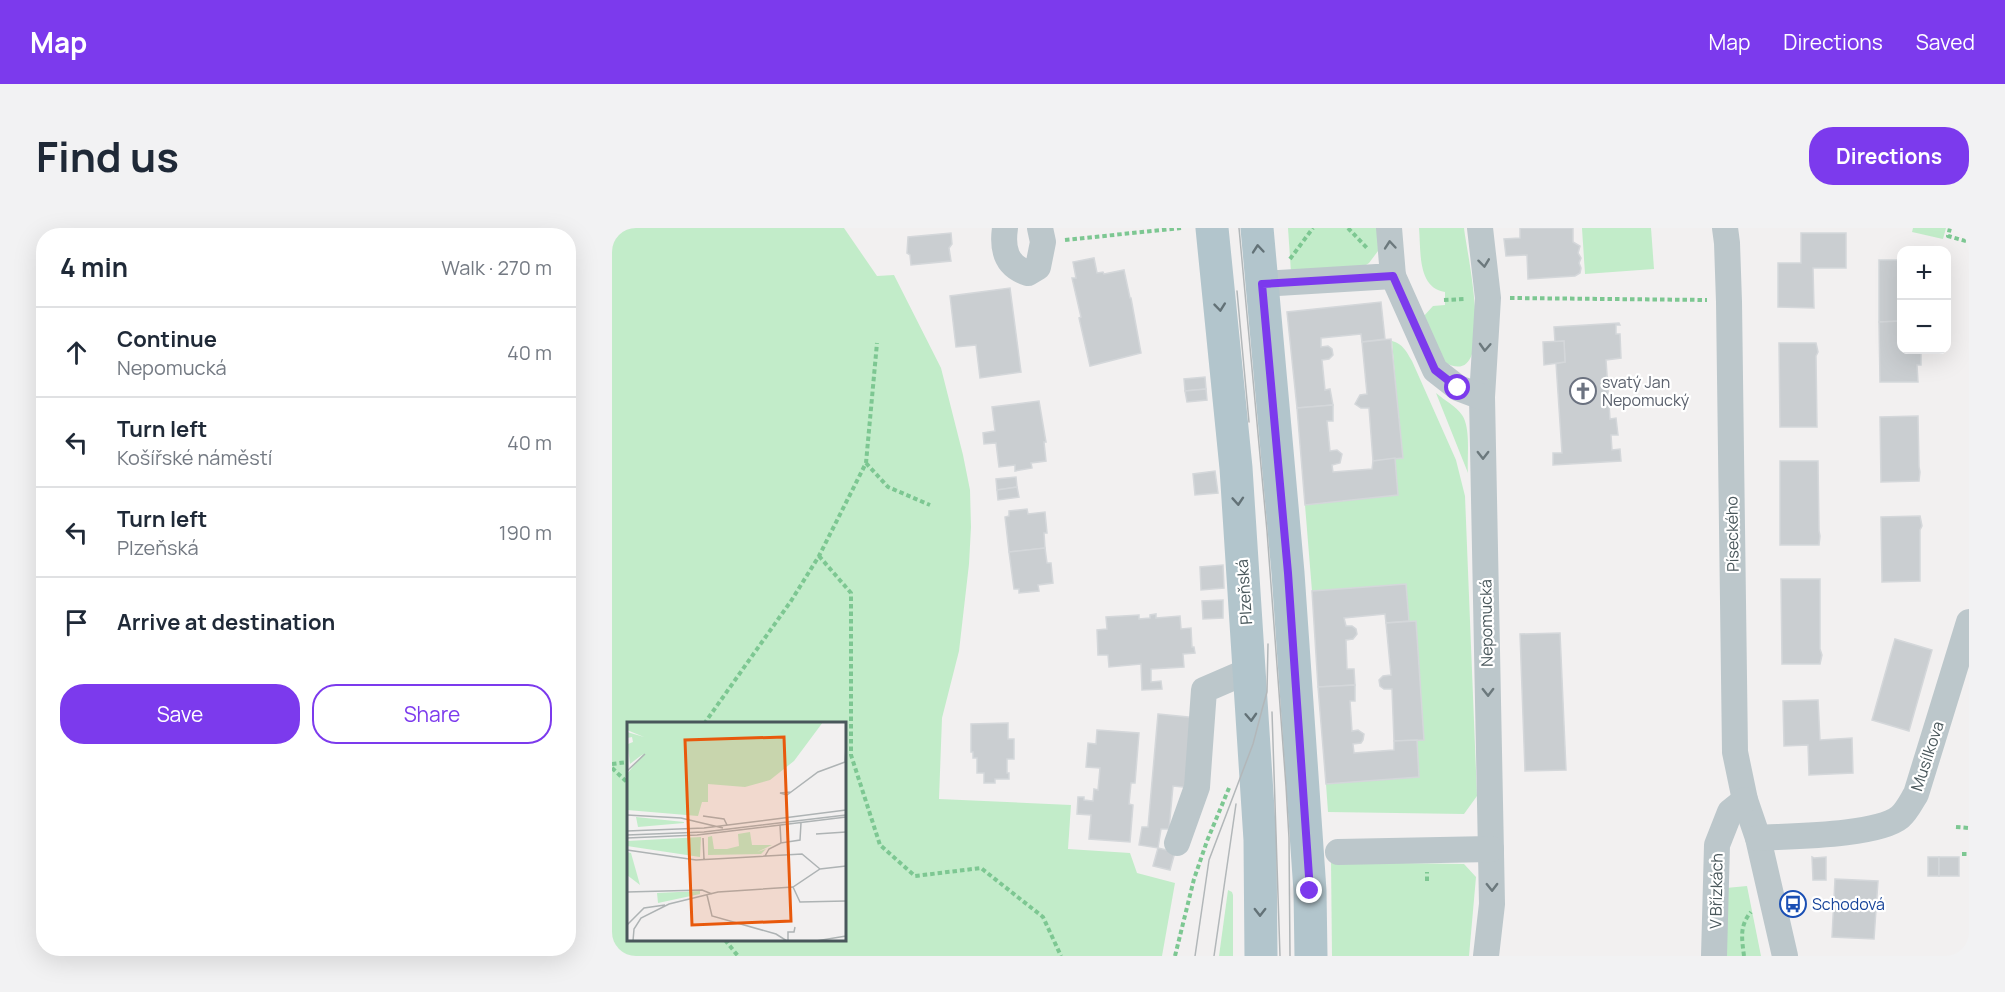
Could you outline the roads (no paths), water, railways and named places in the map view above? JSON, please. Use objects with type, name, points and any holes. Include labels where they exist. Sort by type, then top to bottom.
[{"type":"main road","name":"Plzeňská","points":[[1212,228],[1236,468],[1260,840],[1260,956]]},
{"type":"main road","points":[[1257,228],[1274,275],[1288,573],[1310,891],[1311,956]]},
{"type":"street","points":[[1005,228],[1006,254],[1016,269],[1028,273],[1038,267],[1042,235]]},
{"type":"street","points":[[1389,228],[1393,276],[1435,370],[1458,388],[1482,397]]},
{"type":"street","name":"Nepomucká","points":[[1480,228],[1488,298],[1482,397],[1492,904],[1486,956]]},
{"type":"street","name":"Píseckého","points":[[1725,228],[1729,302],[1735,752],[1745,800],[1758,838],[1785,956]]},
{"type":"street","points":[[1274,275],[1393,276]]},
{"type":"street","name":"Musílkova","points":[[1758,838],[1866,830],[1898,818],[1916,794],[1969,622]]},
{"type":"street","points":[[1177,843],[1197,787],[1204,690],[1248,671]]},
{"type":"street","name":"V Břízkách","points":[[1714,956],[1717,845],[1730,812],[1745,800]]},
{"type":"street","points":[[1338,852],[1491,849]]},
{"type":"tram line","points":[[1239,228],[1267,531],[1286,786],[1290,956]]},
{"type":"tram line","points":[[1237,291],[1249,422]]},
{"type":"tram line","points":[[1195,956],[1209,860],[1253,744],[1267,692],[1268,644]]},
{"type":"tram line","points":[[1272,712],[1280,956]]},
{"type":"tram line","points":[[1214,956],[1236,804]]},
{"type":"place","name":"svatý Jan Nepomucký","points":[[1583,391]]},
{"type":"place","name":"Schodová","points":[[1793,904]]}]
